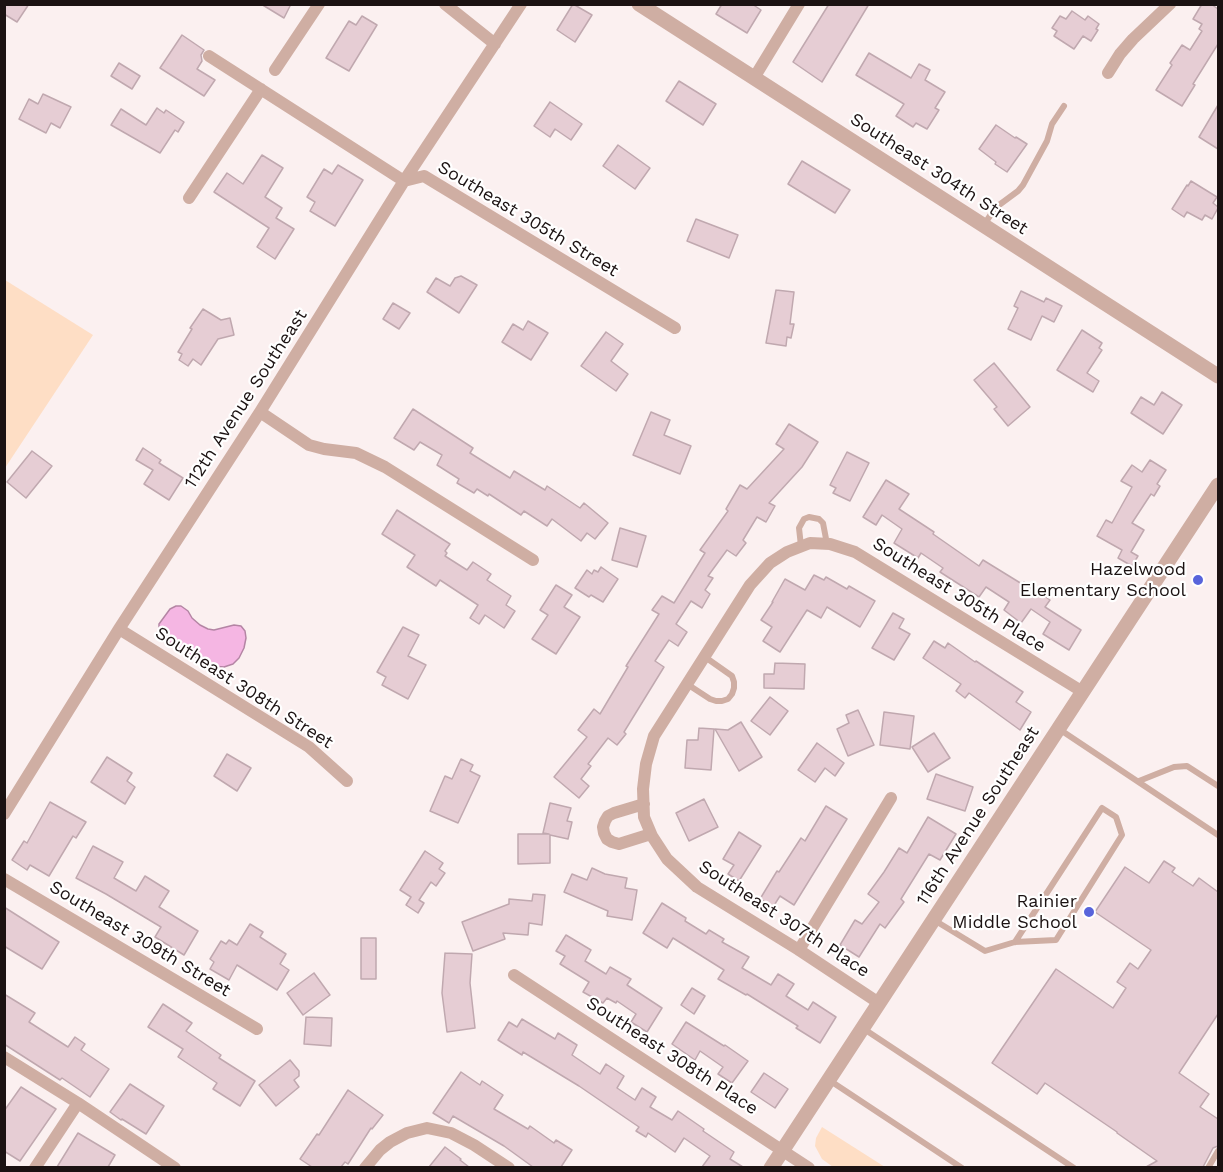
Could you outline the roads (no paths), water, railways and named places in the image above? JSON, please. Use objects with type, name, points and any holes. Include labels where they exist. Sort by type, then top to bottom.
[{"type":"street","points":[[275,70],[319,4]]},
{"type":"street","points":[[445,4],[495,44]]},
{"type":"street","name":"112th Avenue Southeast","points":[[4,814],[119,629],[260,412],[405,181],[521,4]]},
{"type":"street","name":"Southeast 304th Street","points":[[639,4],[1218,376]]},
{"type":"street","points":[[754,78],[799,4]]},
{"type":"street","points":[[1108,73],[1133,39],[1170,4]]},
{"type":"street","points":[[209,56],[405,181]]},
{"type":"street","points":[[189,198],[261,90]]},
{"type":"street","name":"Southeast 305th Street","points":[[405,181],[424,176],[675,328]]},
{"type":"street","points":[[260,412],[309,445],[356,453],[385,467],[533,560]]},
{"type":"street","name":"116th Avenue Southeast","points":[[771,1167],[1218,485]]},
{"type":"street","name":"Southeast 305th Place","points":[[806,545],[827,544],[855,552],[1083,692]]},
{"type":"street","points":[[651,834],[619,844],[612,843],[604,833],[604,821],[614,813],[644,811],[646,764],[654,736],[750,585],[770,563],[787,552],[806,545]]},
{"type":"street","name":"Southeast 308th Street","points":[[119,629],[309,747],[347,781]]},
{"type":"street","points":[[799,950],[891,798]]},
{"type":"street","name":"Southeast 307th Place","points":[[644,811],[651,834],[667,859],[697,887],[879,1003]]},
{"type":"street","name":"Southeast 309th Street","points":[[4,879],[257,1029]]},
{"type":"street","name":"Southeast 308th Place","points":[[514,975],[809,1167]]},
{"type":"street","points":[[4,1057],[175,1167]]},
{"type":"street","points":[[35,1167],[78,1103]]},
{"type":"street","points":[[365,1167],[390,1142],[407,1133],[427,1128],[451,1133],[474,1144],[508,1167]]},
{"type":"lane","points":[[983,225],[994,208],[1018,191],[1026,180],[1047,141],[1052,124],[1064,106]]},
{"type":"lane","points":[[806,545],[798,528],[804,519],[809,517],[819,519],[823,523],[827,544]]},
{"type":"lane","points":[[687,684],[716,701],[728,699],[732,694],[734,688],[732,676],[704,657]]},
{"type":"lane","points":[[1059,729],[1218,835]]},
{"type":"lane","points":[[1139,781],[1174,767],[1187,766],[1218,786]]},
{"type":"lane","points":[[933,920],[985,951],[1015,942],[1056,940],[1122,835],[1116,817],[1102,808],[1015,942]]},
{"type":"lane","points":[[862,1028],[1074,1167]]},
{"type":"lane","points":[[829,1079],[962,1167]]},
{"type":"lane","points":[[1208,1167],[1218,1151]]},
{"type":"place","name":"Hazelwood Elementary School","points":[[1198,580]]},
{"type":"place","name":"Rainier Middle School","points":[[1089,912]]}]
